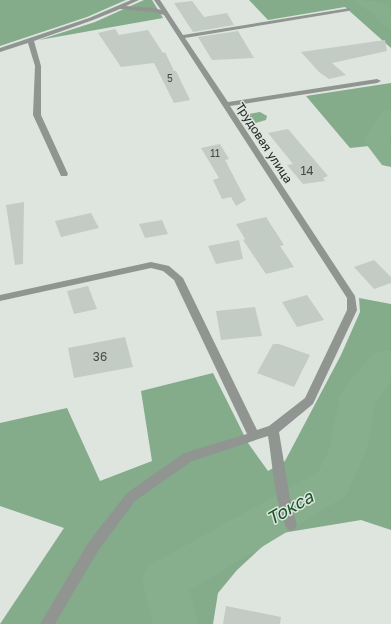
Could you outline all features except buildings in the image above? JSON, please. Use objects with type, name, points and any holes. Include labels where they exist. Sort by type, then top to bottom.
[{"type":"street","points":[[0,50],[92,19],[136,0]]},
{"type":"street","name":"Трудовая улица","points":[[157,0],[352,298],[352,310],[309,401],[273,430]]},
{"type":"street","points":[[119,8],[154,10],[166,14]]},
{"type":"street","points":[[181,37],[348,9]]},
{"type":"street","points":[[30,40],[38,66],[37,115],[64,174]]},
{"type":"street","points":[[225,105],[377,81]]},
{"type":"street","points":[[0,298],[151,266],[164,266],[172,271],[178,278],[253,435]]},
{"type":"street","points":[[47,624],[93,547],[131,497],[188,457],[253,435],[273,430],[284,499],[291,525]]},
{"type":"shaded area","points":[[0,0],[126,0],[87,17],[0,46]]},
{"type":"shaded area","points":[[144,0],[152,0],[163,18],[39,40],[95,22]]},
{"type":"shaded area","points":[[249,0],[391,0],[391,48],[345,7],[268,20]]},
{"type":"shaded area","points":[[391,83],[391,166],[369,146],[350,148],[306,96]]},
{"type":"shaded area","points":[[260,112],[267,116],[266,120],[252,124],[245,123],[242,115]]},
{"type":"shaded area","points":[[359,298],[391,304],[391,530],[361,520],[276,534],[237,570],[218,593],[213,624],[0,624],[64,528],[0,506],[0,423],[67,408],[100,481],[152,461],[141,391],[213,373],[248,443],[268,471],[285,461],[341,355],[360,312]]},
{"type":"waterway","name":"Токса","points":[[363,0],[380,9],[391,23]]},
{"type":"waterway","name":"Токса","points":[[391,116],[376,140],[391,159]]},
{"type":"waterway","name":"Токса","points":[[176,624],[164,581],[332,484],[349,447],[357,398],[385,364],[391,364]]}]
